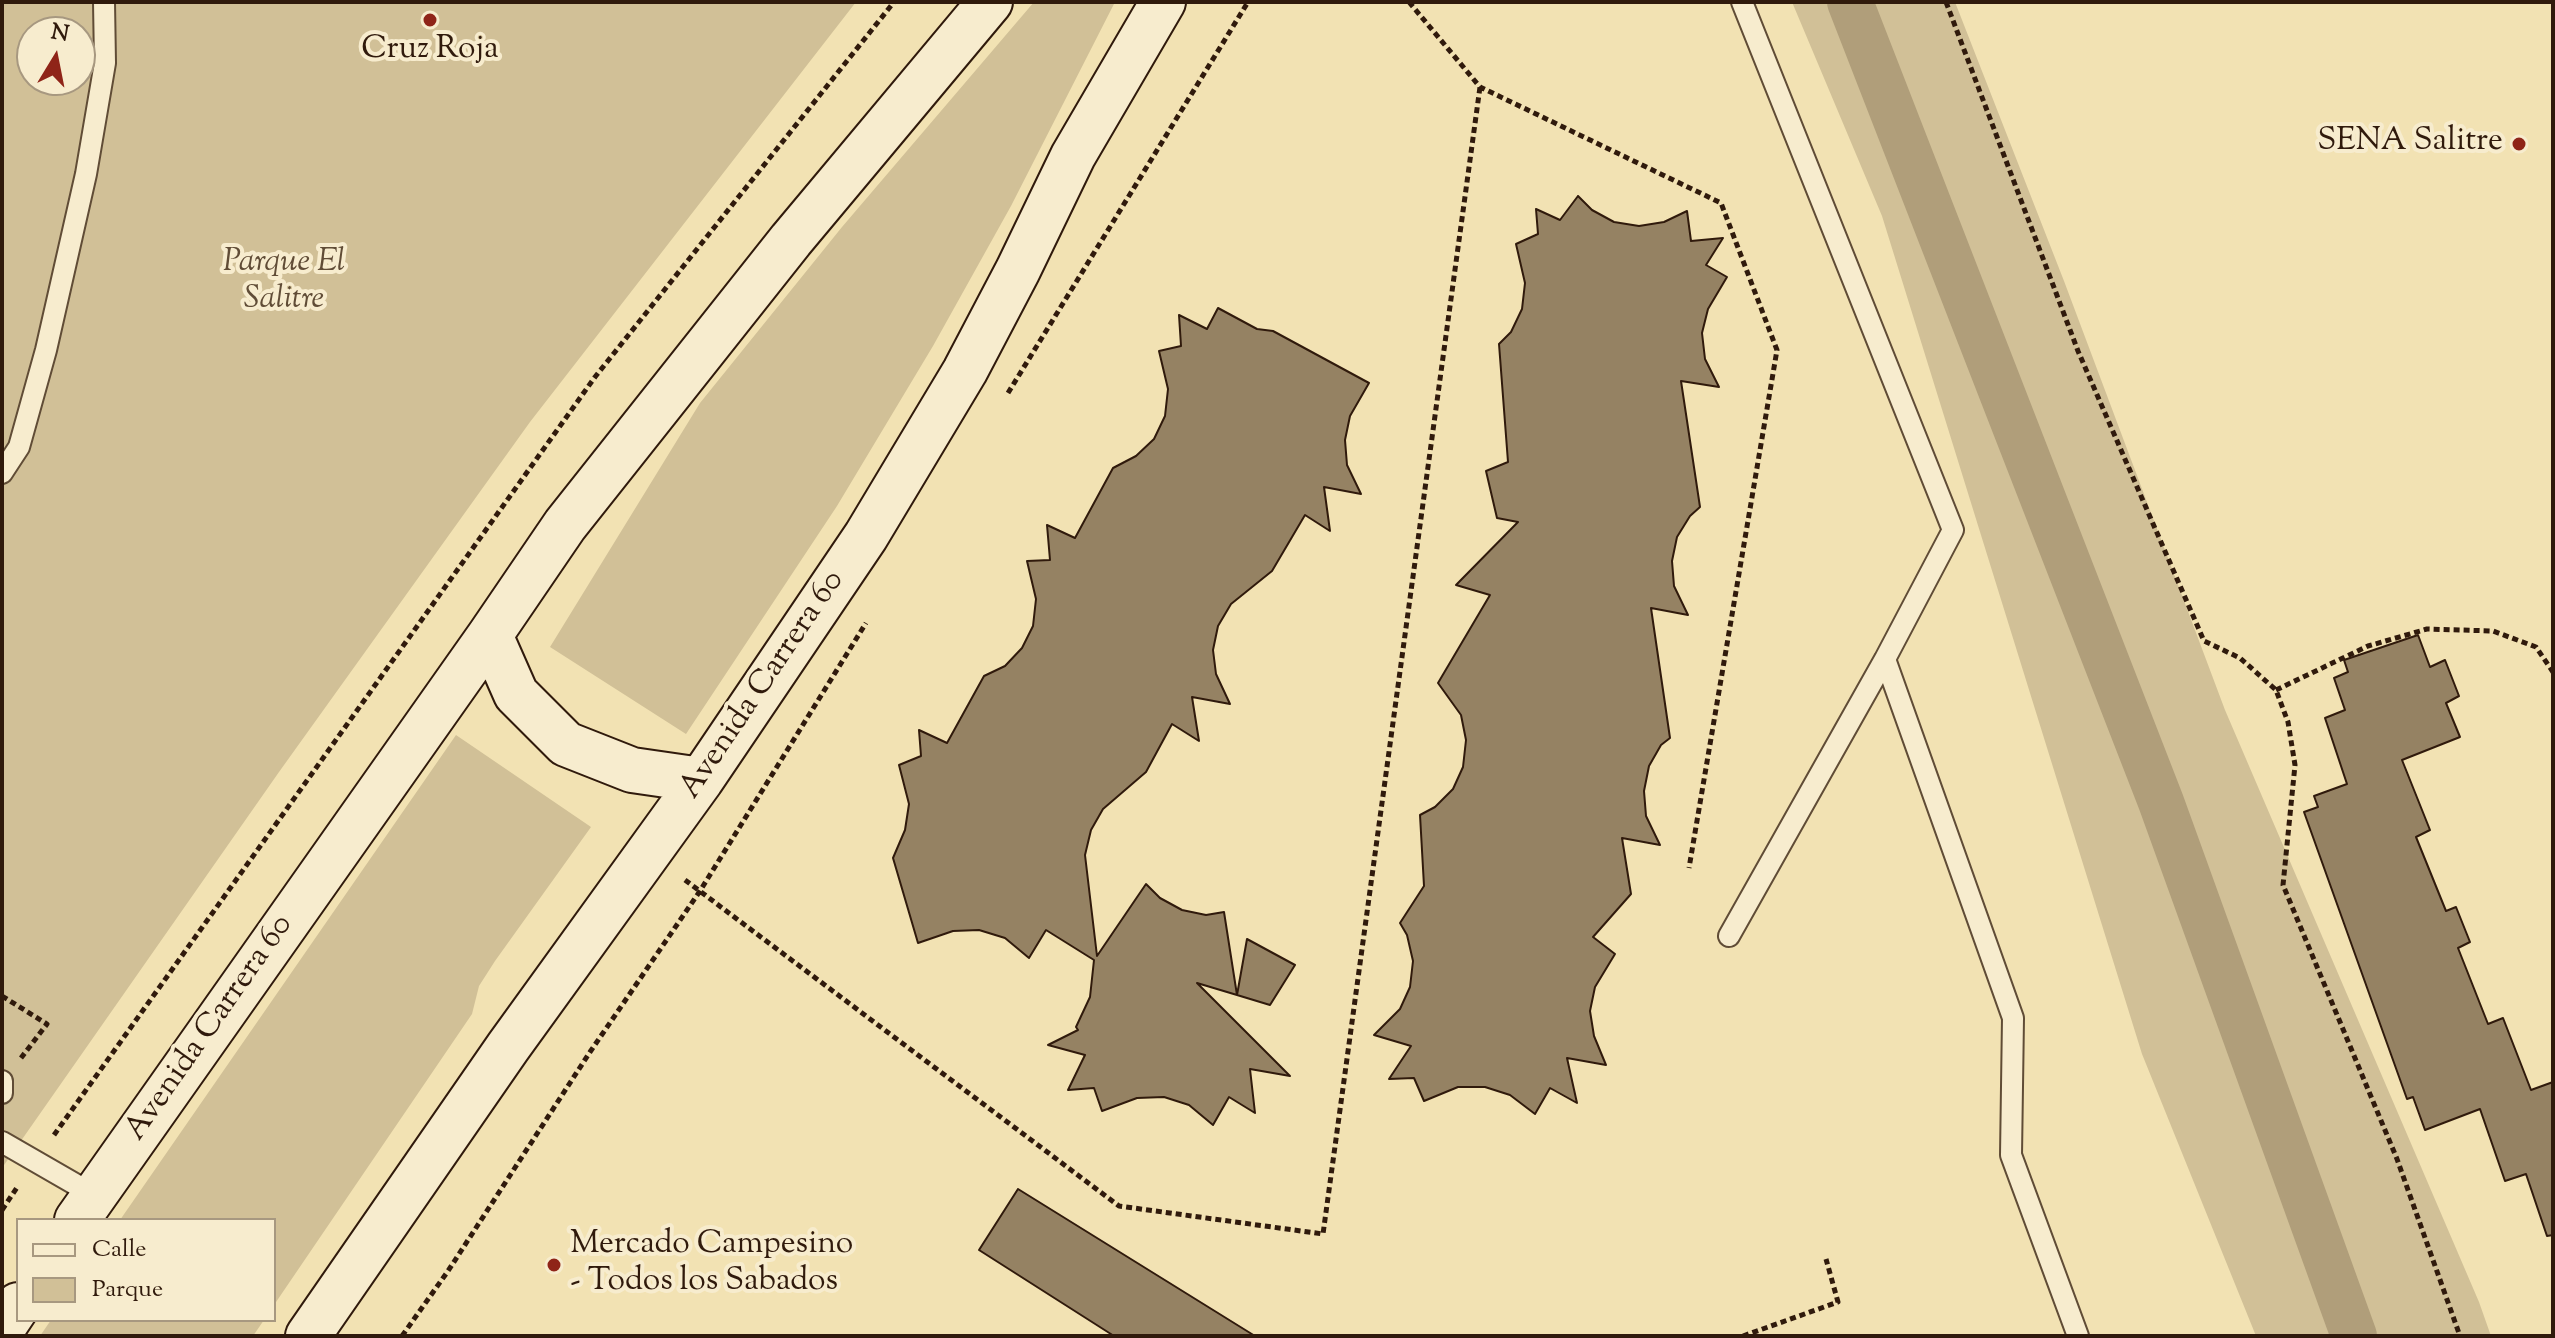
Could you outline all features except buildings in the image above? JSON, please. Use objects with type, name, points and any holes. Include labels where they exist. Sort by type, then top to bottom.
[{"type":"main road","name":"Avenida Carrera 60","points":[[85,1208],[565,525],[791,240],[990,2]]},
{"type":"main road","name":"Avenida Carrera 60","points":[[308,1336],[508,1047],[701,780],[857,549],[965,371],[1012,283],[1073,156],[1163,2]]},
{"type":"main road","points":[[490,635],[516,694],[566,744],[632,770],[701,780]]},
{"type":"main road","points":[[2,1329],[16,1308]]},
{"type":"lane","points":[[2,473],[19,447],[46,350],[86,174],[105,63],[104,2]]},
{"type":"lane","points":[[1729,936],[1885,659],[1953,530],[1742,2]]},
{"type":"lane","points":[[1885,659],[2013,1018],[2011,1155],[2078,1336]]},
{"type":"lane","points":[[2,1142],[35,1161],[85,1208]]},
{"type":"path","points":[[2,1210],[595,377],[894,2]]},
{"type":"path","points":[[1409,2],[1480,87],[1721,203],[1777,350],[1689,868]]},
{"type":"path","points":[[1946,2],[2078,351],[2204,641],[2240,658],[2276,690],[2288,722],[2295,765],[2283,885],[2397,1159],[2460,1336]]},
{"type":"path","points":[[649,853],[1119,1206],[1323,1234],[1480,87]]},
{"type":"path","points":[[2276,690],[2368,646],[2427,629],[2493,631],[2536,647],[2553,672]]},
{"type":"path","points":[[2,996],[47,1024],[2,1086]]},
{"type":"path","points":[[1743,1336],[1838,1302],[1826,1259]]},
{"type":"green space","name":"Parque El Salitre","points":[[2,2],[856,2],[530,422],[279,772],[2,1168]]},
{"type":"green space","points":[[1034,2],[1115,2],[1011,206],[933,346],[837,506],[686,734],[550,647],[700,403],[842,227]]},
{"type":"green space","points":[[1792,2],[1955,2],[2064,281],[2225,710],[2491,1336],[2256,1336],[2142,1054],[1882,216]]},
{"type":"green space","points":[[456,735],[591,827],[495,961],[479,986],[472,1014],[276,1302],[276,1218],[121,1218]]},
{"type":"green space","points":[[50,1322],[263,1322],[253,1336],[40,1336]]},
{"type":"waterway","points":[[1850,2],[2161,802],[2354,1336]]},
{"type":"place","name":"Cruz Roja","points":[[430,20]]},
{"type":"place","name":"SENA Salitre","points":[[2519,144]]},
{"type":"place","name":"Mercado Campesino - Todos los Sabados","points":[[554,1265]]}]
